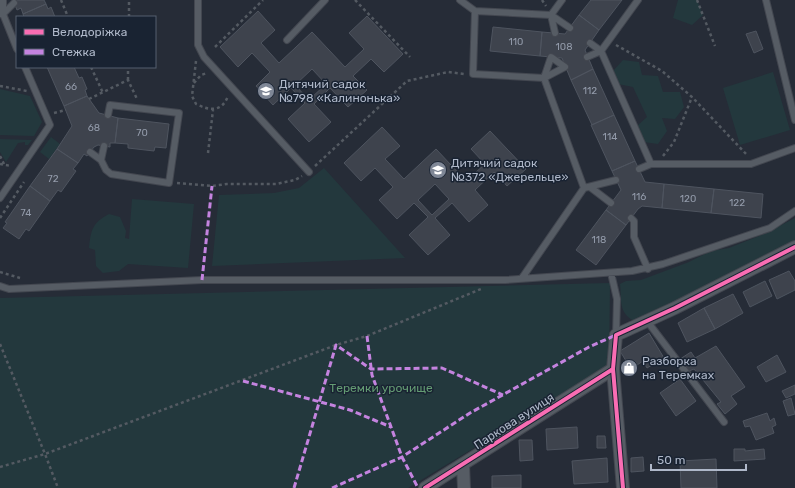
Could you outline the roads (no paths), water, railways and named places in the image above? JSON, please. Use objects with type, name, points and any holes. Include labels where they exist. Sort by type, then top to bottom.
[{"type":"street","points":[[623,488],[613,369],[616,335],[795,247]]},
{"type":"street","name":"Паркова вулиця","points":[[425,488],[613,369]]},
{"type":"street","points":[[463,465],[464,488]]},
{"type":"lane","points":[[3,0],[1,14],[16,47]]},
{"type":"lane","points":[[198,0],[198,45],[204,57],[309,172]]},
{"type":"lane","points":[[287,40],[326,0]]},
{"type":"lane","points":[[460,0],[475,11],[551,15],[570,28]]},
{"type":"lane","points":[[555,33],[551,15],[562,0]]},
{"type":"lane","points":[[587,57],[601,51],[638,0]]},
{"type":"lane","points":[[766,0],[795,120]]},
{"type":"lane","points":[[1,14],[14,3]]},
{"type":"lane","points":[[475,11],[473,74],[544,78],[587,188],[611,203]]},
{"type":"lane","points":[[590,43],[601,51],[654,164]]},
{"type":"lane","points":[[0,198],[50,125],[25,68]]},
{"type":"lane","points":[[90,152],[101,160],[106,170],[111,174],[170,183],[179,113],[110,104],[108,115]]},
{"type":"lane","points":[[101,160],[104,146]]},
{"type":"lane","points":[[639,170],[654,164],[754,163],[795,148]]},
{"type":"lane","points":[[522,278],[587,188],[616,180]]},
{"type":"lane","points":[[0,286],[9,290],[202,280],[522,278],[611,273],[648,269],[770,228],[795,211]]},
{"type":"lane","points":[[631,218],[634,221],[634,237],[648,269]]},
{"type":"lane","points":[[611,273],[617,299],[616,335]]},
{"type":"lane","points":[[647,321],[724,422]]},
{"type":"place","name":"Дитячий садок №798 «Калинонька»","points":[[266,91]]},
{"type":"place","name":"Дитячий садок №372 «Джерельце»","points":[[438,170]]},
{"type":"place","name":"Разборка на Теремках","points":[[629,368]]},
{"type":"park label","name":"Теремки урочище","points":[[381,388]]}]
